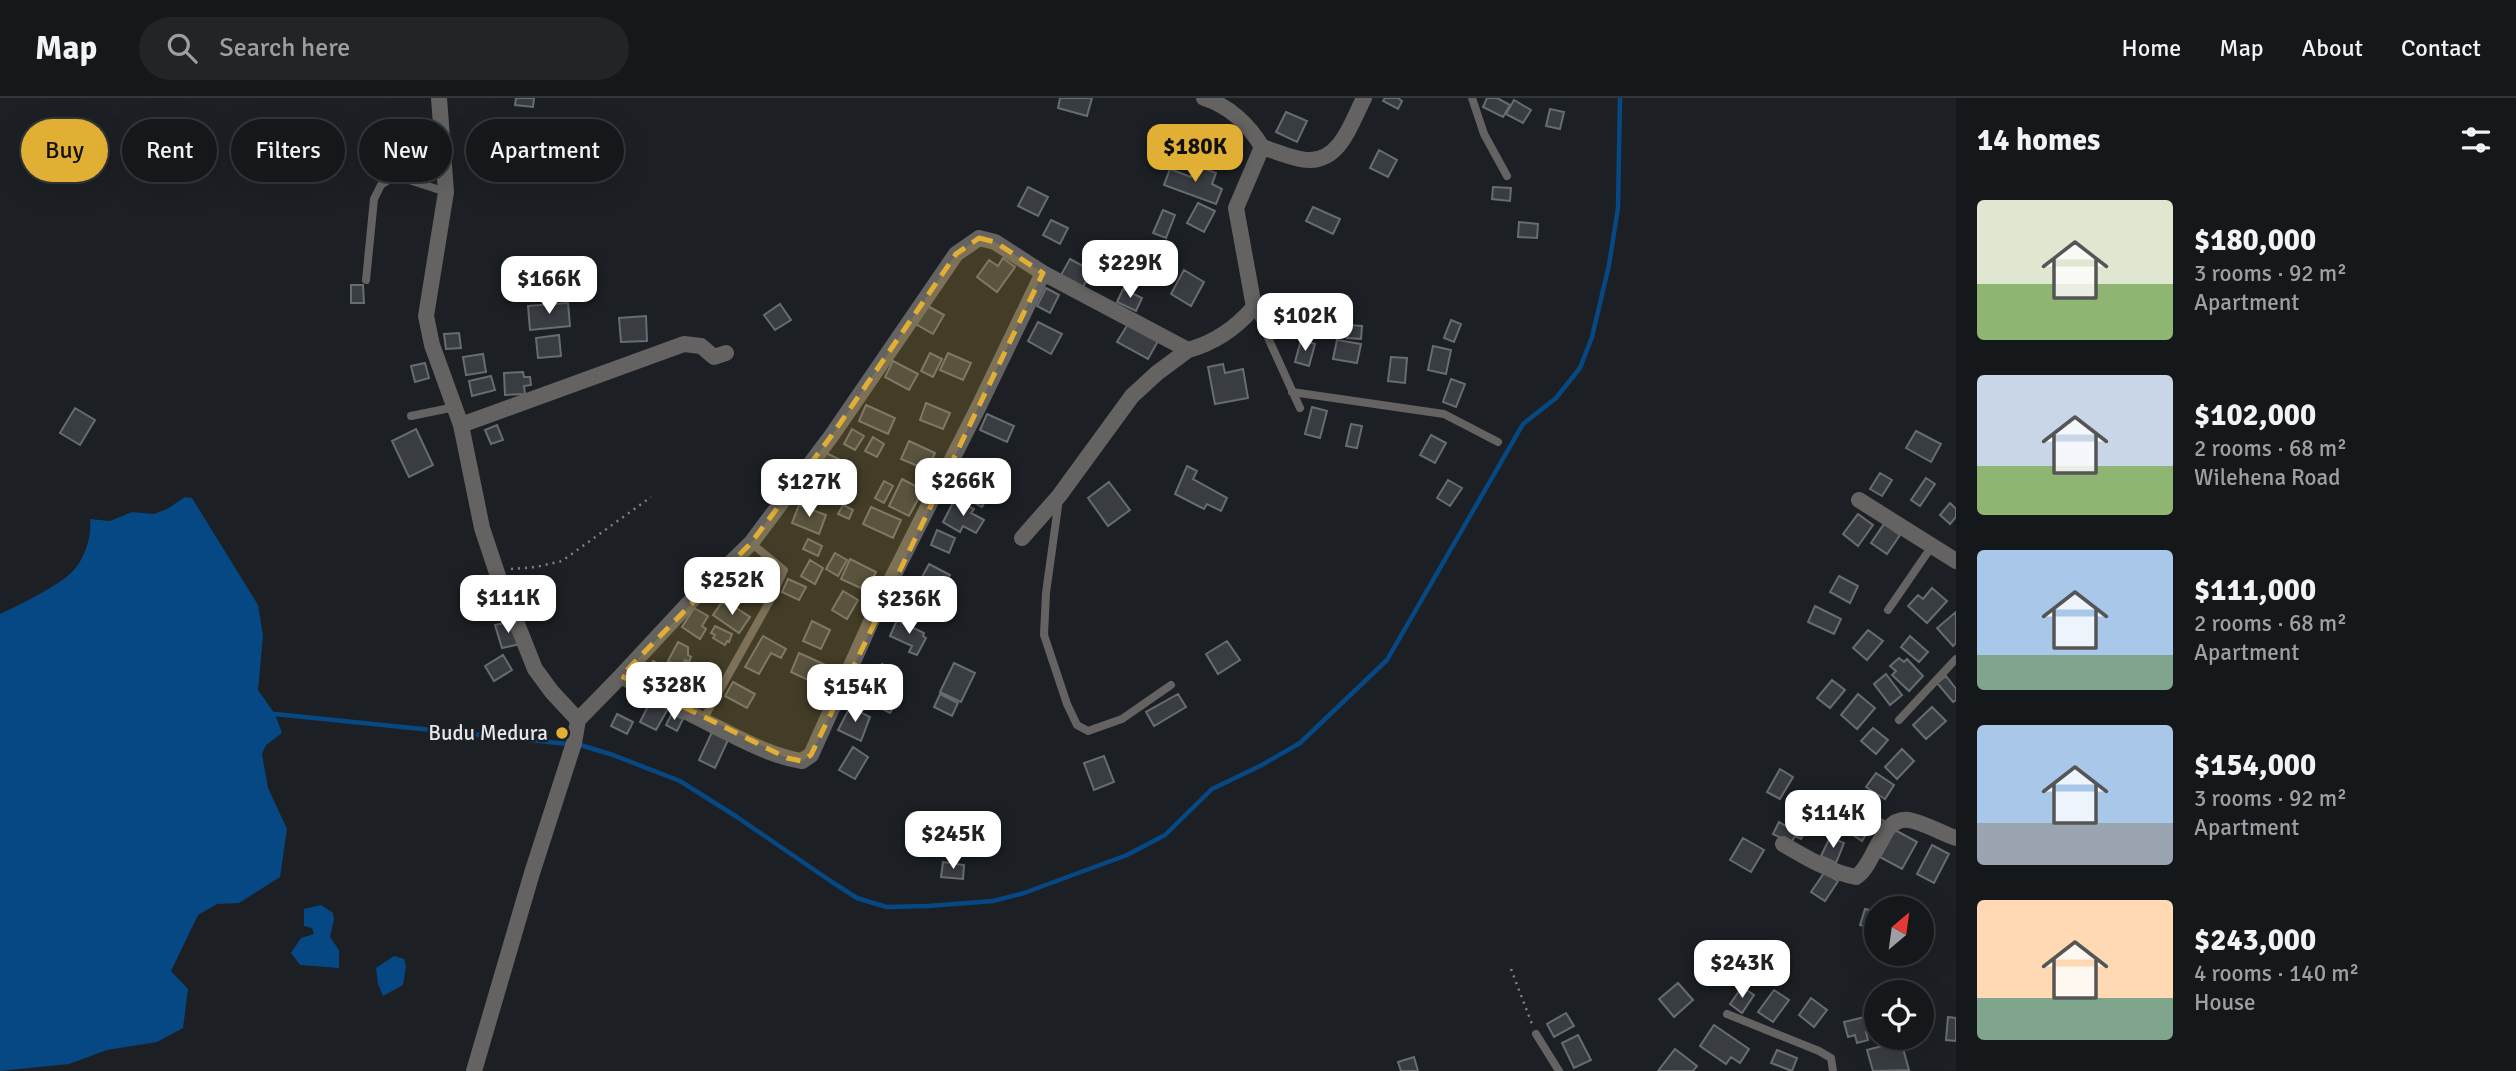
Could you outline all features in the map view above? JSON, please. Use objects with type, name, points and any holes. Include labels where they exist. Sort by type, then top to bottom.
[{"type":"street","points":[[439,98],[446,192],[426,316],[432,345],[461,425],[482,528],[535,669],[578,720]]},
{"type":"street","points":[[1204,98],[1218,102],[1251,129],[1262,147],[1308,160],[1322,158],[1339,146],[1364,98]]},
{"type":"street","points":[[1021,538],[1059,496],[1132,396],[1188,349],[1200,347],[1240,324],[1254,307],[1236,208],[1262,147]]},
{"type":"street","points":[[474,1071],[509,946],[574,743],[578,720],[688,604],[751,543],[832,435],[956,254],[979,238],[995,242],[1043,273],[1188,349]]},
{"type":"street","points":[[621,676],[753,746],[802,761],[811,755],[879,604],[1043,273]]},
{"type":"street","points":[[461,425],[684,344],[701,346],[714,357],[726,353]]},
{"type":"street","points":[[1859,500],[1956,561]]},
{"type":"street","points":[[1783,844],[1845,875],[1856,877],[1874,855],[1888,827],[1899,821],[1910,820],[1956,838]]},
{"type":"lane","points":[[1472,98],[1484,134],[1507,176]]},
{"type":"lane","points":[[366,280],[374,199],[381,185],[403,178],[446,192]]},
{"type":"lane","points":[[1254,307],[1300,408]]},
{"type":"lane","points":[[1292,392],[1444,414],[1498,442]]},
{"type":"lane","points":[[411,416],[455,407]]},
{"type":"lane","points":[[1059,496],[1046,593],[1044,635],[1062,692],[1077,725],[1088,731],[1122,719],[1171,685]]},
{"type":"lane","points":[[703,720],[772,597],[784,570],[751,543]]},
{"type":"lane","points":[[1888,610],[1932,546]]},
{"type":"lane","points":[[1899,720],[1956,659]]},
{"type":"lane","points":[[1727,1014],[1819,1051],[1831,1058],[1833,1071]]},
{"type":"lane","points":[[1536,1034],[1559,1071]]},
{"type":"path","points":[[497,570],[536,568],[562,561],[651,497]]},
{"type":"path","points":[[1511,969],[1536,1034]]},
{"type":"highlighted area","points":[[979,238],[995,242],[1043,273],[811,755],[802,761],[787,758],[621,676],[751,543],[832,435],[956,254]]},
{"type":"water","points":[[185,497],[192,498],[258,605],[263,636],[258,690],[275,714],[282,733],[266,745],[262,754],[268,788],[287,829],[280,877],[239,903],[217,904],[198,915],[171,971],[188,989],[183,1028],[157,1042],[107,1050],[69,1064],[0,1071],[0,614],[49,589],[73,571],[87,546],[90,519],[110,521],[132,512],[154,514]]},
{"type":"water","points":[[321,905],[333,913],[330,937],[339,950],[339,968],[300,965],[291,953],[301,938],[314,934],[312,928],[304,926],[304,909]]},
{"type":"water","points":[[394,956],[404,959],[406,966],[403,985],[383,996],[376,968]]},
{"type":"building","points":[[516,98],[534,98],[533,107],[515,105]]},
{"type":"building","points":[[1060,98],[1092,98],[1087,116],[1058,108]]},
{"type":"building","points":[[1385,98],[1398,98],[1402,101],[1398,109],[1383,101]]},
{"type":"building","points":[[1487,98],[1497,98],[1510,105],[1503,117],[1483,107]]},
{"type":"building","points":[[1514,100],[1531,110],[1523,123],[1506,114]]},
{"type":"building","points":[[1550,109],[1564,112],[1560,129],[1546,126]]},
{"type":"building","points":[[1286,112],[1307,121],[1297,142],[1276,132]]},
{"type":"building","points":[[1379,150],[1397,160],[1388,177],[1370,168]]},
{"type":"building","points":[[1195,165],[1216,173],[1212,184],[1222,189],[1216,204],[1164,185],[1170,169],[1191,177]]},
{"type":"building","points":[[1028,187],[1048,197],[1038,216],[1018,206]]},
{"type":"building","points":[[1493,187],[1511,188],[1510,201],[1492,199]]},
{"type":"building","points":[[1198,203],[1215,211],[1204,232],[1187,223]]},
{"type":"building","points":[[1313,207],[1340,219],[1333,234],[1306,221]]},
{"type":"building","points":[[1163,210],[1175,215],[1166,238],[1153,233]]},
{"type":"building","points":[[1051,220],[1068,228],[1060,244],[1043,235]]},
{"type":"building","points":[[1519,222],[1538,224],[1537,238],[1518,237]]},
{"type":"building","points":[[1003,258],[1015,267],[997,292],[977,277],[989,260],[998,266]]},
{"type":"building","points":[[1070,259],[1092,271],[1083,287],[1061,275]]},
{"type":"building","points":[[1103,261],[1117,269],[1109,283],[1095,275]]},
{"type":"building","points":[[1184,270],[1204,282],[1191,306],[1171,294]]},
{"type":"building","points":[[351,285],[363,285],[364,303],[351,303]]},
{"type":"building","points":[[1046,288],[1059,295],[1050,313],[1037,306]]},
{"type":"building","points":[[1123,289],[1142,298],[1136,311],[1117,302]]},
{"type":"building","points":[[568,303],[570,326],[530,330],[528,306]]},
{"type":"building","points":[[780,304],[791,320],[775,330],[764,315]]},
{"type":"building","points":[[924,304],[944,315],[933,334],[914,323]]},
{"type":"building","points":[[646,316],[647,341],[621,342],[619,318]]},
{"type":"building","points":[[1451,320],[1461,324],[1454,342],[1444,338]]},
{"type":"building","points":[[1038,322],[1062,334],[1051,354],[1028,341]]},
{"type":"building","points":[[1128,324],[1158,341],[1148,359],[1117,342]]},
{"type":"building","points":[[1348,325],[1362,326],[1361,339],[1347,338]]},
{"type":"building","points":[[459,333],[461,348],[446,349],[444,334]]},
{"type":"building","points":[[559,335],[561,356],[538,358],[536,338]]},
{"type":"building","points":[[1301,340],[1315,344],[1309,366],[1295,362]]},
{"type":"building","points":[[1337,340],[1361,344],[1357,363],[1333,359]]},
{"type":"building","points":[[1433,346],[1451,350],[1446,374],[1428,370]]},
{"type":"building","points":[[930,353],[942,359],[933,377],[921,371]]},
{"type":"building","points":[[948,353],[971,363],[963,380],[940,370]]},
{"type":"building","points":[[483,354],[486,372],[466,375],[463,357]]},
{"type":"building","points":[[1391,357],[1407,358],[1405,383],[1388,381]]},
{"type":"building","points":[[893,361],[918,374],[909,390],[885,377]]},
{"type":"building","points":[[425,363],[429,378],[415,382],[411,366]]},
{"type":"building","points":[[1223,364],[1225,373],[1243,369],[1248,398],[1215,404],[1208,367]]},
{"type":"building","points":[[523,372],[524,377],[530,377],[531,385],[524,386],[525,394],[505,395],[504,373]]},
{"type":"building","points":[[491,376],[495,390],[472,396],[469,381]]},
{"type":"building","points":[[1451,379],[1465,384],[1456,407],[1443,402]]},
{"type":"building","points":[[926,403],[950,413],[943,429],[920,420]]},
{"type":"building","points":[[866,405],[895,418],[888,434],[859,421]]},
{"type":"building","points":[[1312,407],[1327,411],[1320,438],[1305,434]]},
{"type":"building","points":[[75,408],[95,420],[80,445],[60,433]]},
{"type":"building","points":[[987,414],[1014,426],[1007,442],[980,430]]},
{"type":"building","points":[[1351,424],[1362,426],[1357,448],[1346,446]]},
{"type":"building","points":[[497,425],[503,440],[491,444],[485,430]]},
{"type":"building","points":[[416,429],[433,465],[409,477],[392,441]]},
{"type":"building","points":[[852,429],[864,436],[855,450],[844,444]]},
{"type":"building","points":[[1916,431],[1941,444],[1931,462],[1906,448]]},
{"type":"building","points":[[1431,435],[1446,443],[1435,463],[1420,455]]},
{"type":"building","points":[[873,437],[884,444],[877,457],[865,451]]},
{"type":"building","points":[[909,441],[935,453],[927,470],[901,459]]},
{"type":"building","points":[[826,453],[853,466],[845,483],[818,470]]},
{"type":"building","points":[[1187,466],[1197,471],[1193,479],[1227,498],[1221,511],[1207,504],[1204,509],[1175,494]]},
{"type":"building","points":[[977,473],[995,483],[982,507],[965,498]]},
{"type":"building","points":[[1880,473],[1892,480],[1882,496],[1870,489]]},
{"type":"building","points":[[1926,478],[1935,484],[1920,506],[1911,500]]},
{"type":"building","points":[[902,479],[923,490],[909,516],[889,506]]},
{"type":"building","points":[[1448,480],[1462,488],[1450,506],[1437,498]]},
{"type":"building","points":[[884,481],[893,486],[884,503],[875,498]]},
{"type":"building","points":[[1109,482],[1130,510],[1108,526],[1088,498]]},
{"type":"building","points":[[955,499],[974,509],[971,513],[984,520],[976,533],[963,526],[960,532],[943,522]]},
{"type":"building","points":[[1950,503],[1956,509],[1956,517],[1950,524],[1940,515]]},
{"type":"building","points":[[799,505],[826,515],[819,534],[792,523]]},
{"type":"building","points":[[843,505],[853,510],[849,519],[838,514]]},
{"type":"building","points":[[871,507],[901,520],[893,538],[863,524]]},
{"type":"building","points":[[1858,514],[1873,525],[1858,546],[1843,534]]},
{"type":"building","points":[[1884,524],[1900,535],[1887,554],[1871,543]]},
{"type":"building","points":[[937,530],[955,538],[949,553],[931,545]]},
{"type":"building","points":[[808,539],[822,546],[818,556],[803,549]]},
{"type":"building","points":[[835,553],[847,560],[838,576],[826,569]]},
{"type":"building","points":[[850,559],[876,572],[867,591],[841,579]]},
{"type":"building","points":[[810,560],[823,568],[815,584],[801,576]]},
{"type":"building","points":[[929,564],[950,575],[943,588],[922,577]]},
{"type":"building","points":[[1839,576],[1858,586],[1850,603],[1830,592]]},
{"type":"building","points":[[788,579],[806,587],[799,600],[782,592]]},
{"type":"building","points":[[1932,588],[1947,601],[1927,623],[1908,606],[1918,595],[1923,599]]},
{"type":"building","points":[[843,591],[858,600],[847,619],[832,610]]},
{"type":"building","points":[[722,602],[727,602],[750,617],[739,633],[713,615]]},
{"type":"building","points":[[1815,606],[1841,619],[1834,634],[1808,622]]},
{"type":"building","points":[[694,608],[708,616],[702,626],[706,629],[700,639],[682,627]]},
{"type":"building","points":[[1956,612],[1956,643],[1953,646],[1937,628]]},
{"type":"building","points":[[897,620],[924,633],[926,638],[917,655],[909,652],[912,646],[890,636]]},
{"type":"building","points":[[513,621],[520,644],[502,648],[495,625]]},
{"type":"building","points":[[812,621],[830,630],[821,649],[803,641]]},
{"type":"building","points":[[715,626],[732,634],[725,645],[713,638],[715,635],[711,633]]},
{"type":"building","points":[[1868,630],[1883,641],[1867,660],[1853,648]]},
{"type":"building","points":[[763,636],[786,649],[781,658],[771,653],[759,674],[745,667]]},
{"type":"building","points":[[1910,636],[1928,652],[1919,662],[1901,647]]},
{"type":"building","points":[[1227,641],[1240,660],[1218,674],[1206,654]]},
{"type":"building","points":[[678,642],[688,647],[688,655],[691,657],[689,662],[685,660],[682,668],[668,661]]},
{"type":"building","points":[[799,653],[828,666],[819,685],[791,672]]},
{"type":"building","points":[[503,655],[512,670],[494,681],[485,666]]},
{"type":"building","points":[[1899,658],[1904,662],[1907,659],[1923,676],[1909,691],[1892,675],[1896,671],[1890,666]]},
{"type":"building","points":[[653,661],[672,671],[674,675],[668,688],[646,676]]},
{"type":"building","points":[[954,663],[975,673],[961,702],[940,692]]},
{"type":"building","points":[[882,664],[893,670],[888,680],[876,673]]},
{"type":"building","points":[[1886,674],[1902,695],[1890,705],[1874,684]]},
{"type":"building","points":[[694,675],[701,679],[699,683],[710,689],[705,698],[685,690]]},
{"type":"building","points":[[868,675],[900,695],[890,713],[857,696]]},
{"type":"building","points":[[1946,676],[1956,689],[1956,700],[1953,702],[1937,683]]},
{"type":"building","points":[[1832,680],[1845,690],[1830,708],[1817,698]]},
{"type":"building","points":[[733,682],[755,694],[747,708],[725,696]]},
{"type":"building","points":[[940,694],[958,703],[952,716],[934,707]]},
{"type":"building","points":[[1178,694],[1186,707],[1154,726],[1146,712]]},
{"type":"building","points":[[1858,694],[1875,708],[1857,729],[1841,715]]},
{"type":"building","points":[[652,698],[669,707],[656,730],[640,722]]},
{"type":"building","points":[[850,707],[870,717],[861,741],[838,730]]},
{"type":"building","points":[[1932,707],[1946,721],[1926,739],[1913,725]]},
{"type":"building","points":[[672,713],[683,719],[677,731],[666,725]]},
{"type":"building","points":[[617,714],[633,722],[627,734],[611,726]]},
{"type":"building","points":[[1873,728],[1888,740],[1876,754],[1861,741]]},
{"type":"building","points":[[712,732],[728,740],[715,768],[699,760]]},
{"type":"building","points":[[853,747],[868,757],[855,779],[839,770]]},
{"type":"building","points":[[1902,749],[1914,761],[1897,779],[1885,767]]},
{"type":"building","points":[[1104,756],[1114,782],[1094,790],[1084,763]]},
{"type":"building","points":[[1780,769],[1793,777],[1780,799],[1767,792]]},
{"type":"building","points":[[1876,773],[1894,785],[1885,799],[1866,787]]},
{"type":"building","points":[[1797,805],[1814,814],[1801,839],[1795,836],[1791,843],[1773,834],[1779,822],[1786,826]]},
{"type":"building","points":[[1865,809],[1884,821],[1877,833],[1870,828],[1862,841],[1850,833]]},
{"type":"building","points":[[1895,830],[1917,842],[1902,869],[1880,857]]},
{"type":"building","points":[[1830,837],[1844,843],[1836,863],[1821,856]]},
{"type":"building","points":[[1743,838],[1764,850],[1751,872],[1730,860]]},
{"type":"building","points":[[1932,845],[1949,854],[1934,883],[1917,874]]},
{"type":"building","points":[[943,862],[964,865],[963,879],[941,877]]},
{"type":"building","points":[[1824,873],[1838,881],[1825,901],[1811,892]]},
{"type":"building","points":[[1678,983],[1693,1000],[1674,1017],[1659,999]]},
{"type":"building","points":[[1742,987],[1754,995],[1742,1013],[1730,1004]]},
{"type":"building","points":[[1774,990],[1789,1000],[1773,1022],[1758,1012]]},
{"type":"building","points":[[1811,998],[1827,1010],[1814,1027],[1799,1015]]},
{"type":"building","points":[[1566,1013],[1574,1026],[1554,1037],[1547,1024]]},
{"type":"building","points":[[1864,1017],[1864,1041],[1857,1043],[1855,1035],[1848,1037],[1844,1022]]},
{"type":"building","points":[[1948,1017],[1956,1018],[1956,1041],[1946,1040]]},
{"type":"building","points":[[1714,1025],[1749,1049],[1740,1063],[1731,1057],[1726,1064],[1700,1046]]},
{"type":"building","points":[[1578,1035],[1591,1060],[1574,1068],[1562,1043]]},
{"type":"building","points":[[1675,1049],[1697,1066],[1693,1071],[1658,1071]]},
{"type":"building","points":[[1777,1050],[1797,1058],[1792,1071],[1771,1063]]},
{"type":"building","points":[[1867,1050],[1903,1050],[1909,1070],[1873,1071]]},
{"type":"building","points":[[1414,1057],[1418,1071],[1401,1071],[1398,1062]]},
{"type":"waterway","points":[[577,744],[680,781],[857,898],[887,907],[993,901],[1024,893],[1127,855],[1165,835],[1212,789],[1300,743],[1387,660],[1523,424],[1556,398],[1580,368],[1592,337],[1609,265],[1618,208],[1620,98]]},
{"type":"waterway","points":[[275,714],[568,744]]},
{"type":"place","name":"Budu Medura","points":[[562,733]]}]
